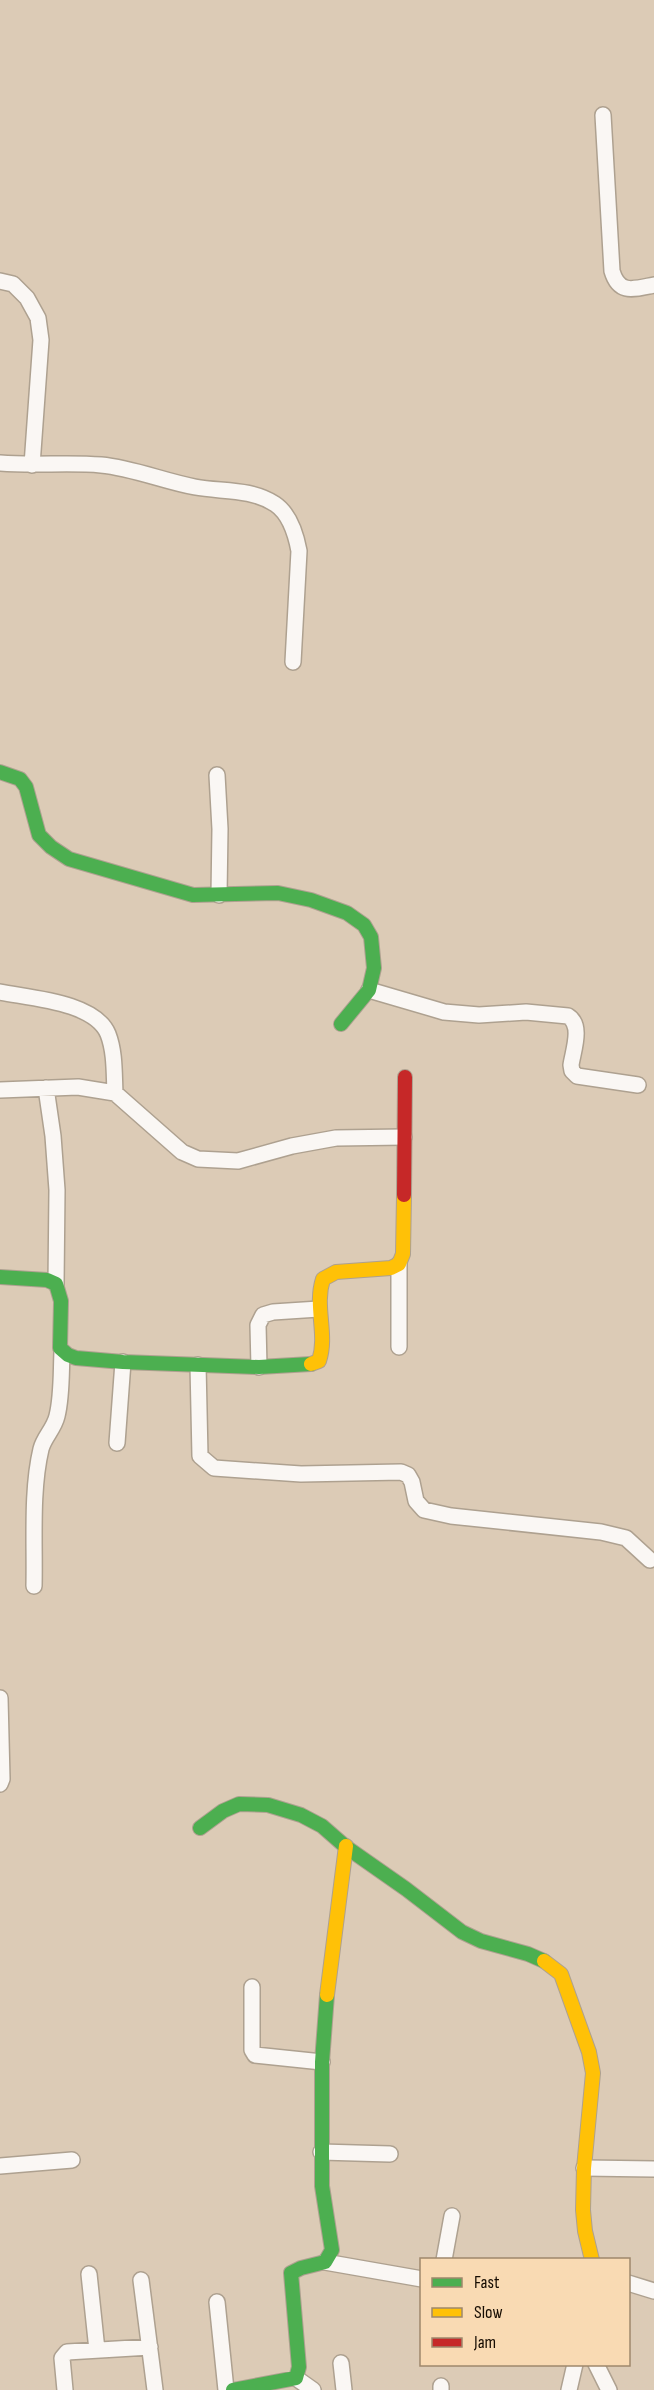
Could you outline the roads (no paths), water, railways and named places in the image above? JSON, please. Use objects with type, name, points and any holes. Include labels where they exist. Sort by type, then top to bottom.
[{"type":"street","points":[[603,115],[612,271],[615,282],[629,289],[654,285]]},
{"type":"street","points":[[0,281],[13,284],[27,298],[38,318],[41,340],[32,465]]},
{"type":"street","points":[[0,463],[100,465],[197,488],[261,496],[277,505],[296,534],[299,551],[293,662]]},
{"type":"street","points":[[0,772],[20,779],[26,787],[39,835],[51,847],[69,858],[170,891],[193,895],[278,893],[311,900],[347,913],[364,925],[371,937],[374,968],[369,990],[341,1024]]},
{"type":"street","points":[[217,775],[220,829],[219,895]]},
{"type":"street","points":[[369,990],[444,1011],[479,1015],[526,1012],[568,1017],[573,1019],[577,1027],[571,1065],[572,1071],[577,1076],[638,1085]]},
{"type":"street","points":[[0,992],[80,1009],[96,1018],[107,1031],[113,1051],[115,1093]]},
{"type":"street","points":[[399,1347],[399,1264],[403,1254],[405,1077]]},
{"type":"street","points":[[0,1090],[78,1087],[115,1093],[182,1152],[198,1159],[238,1161],[292,1146],[336,1138],[404,1137]]},
{"type":"street","points":[[34,1587],[36,1487],[39,1460],[41,1448],[57,1416],[62,1352],[60,1348],[61,1301],[56,1284],[57,1190],[53,1136],[46,1088]]},
{"type":"street","points":[[62,1352],[76,1358],[123,1362],[259,1367],[308,1365],[319,1361],[324,1351],[317,1292],[323,1279],[336,1272],[391,1268],[399,1264]]},
{"type":"street","points":[[0,1277],[47,1280],[56,1284]]},
{"type":"street","points":[[259,1367],[258,1325],[263,1315],[273,1312],[319,1309]]},
{"type":"street","points":[[117,1443],[123,1362]]},
{"type":"street","points":[[198,1365],[200,1456],[214,1468],[301,1474],[401,1472],[408,1475],[416,1501],[424,1510],[451,1516],[601,1532],[626,1538],[650,1560]]},
{"type":"street","points":[[0,1698],[2,1779],[0,1784]]},
{"type":"street","points":[[200,1828],[228,1808],[250,1803],[281,1809],[318,1823],[467,1936],[531,1954],[552,1965],[561,1974],[590,2052],[593,2073],[584,2168],[583,2210],[592,2258]]},
{"type":"street","points":[[325,2262],[332,2250],[322,2186],[322,2062],[329,1974],[346,1846]]},
{"type":"street","points":[[252,1987],[252,2050],[255,2055],[322,2062]]},
{"type":"street","points":[[321,2152],[390,2154]]},
{"type":"street","points":[[0,2166],[72,2160]]},
{"type":"street","points":[[584,2168],[654,2169]]},
{"type":"street","points":[[444,2258],[452,2216]]},
{"type":"street","points":[[296,2378],[299,2367],[291,2273],[325,2262],[420,2278]]},
{"type":"street","points":[[89,2274],[97,2350]]},
{"type":"street","points":[[141,2280],[155,2390]]},
{"type":"street","points":[[630,2284],[654,2291]]},
{"type":"street","points":[[217,2302],[226,2390]]},
{"type":"street","points":[[65,2390],[64,2354],[67,2352],[150,2347]]},
{"type":"street","points":[[341,2362],[344,2390]]},
{"type":"street","points":[[569,2390],[575,2366]]},
{"type":"street","points":[[597,2366],[609,2390]]},
{"type":"street","points":[[233,2390],[296,2378],[313,2390]]}]
